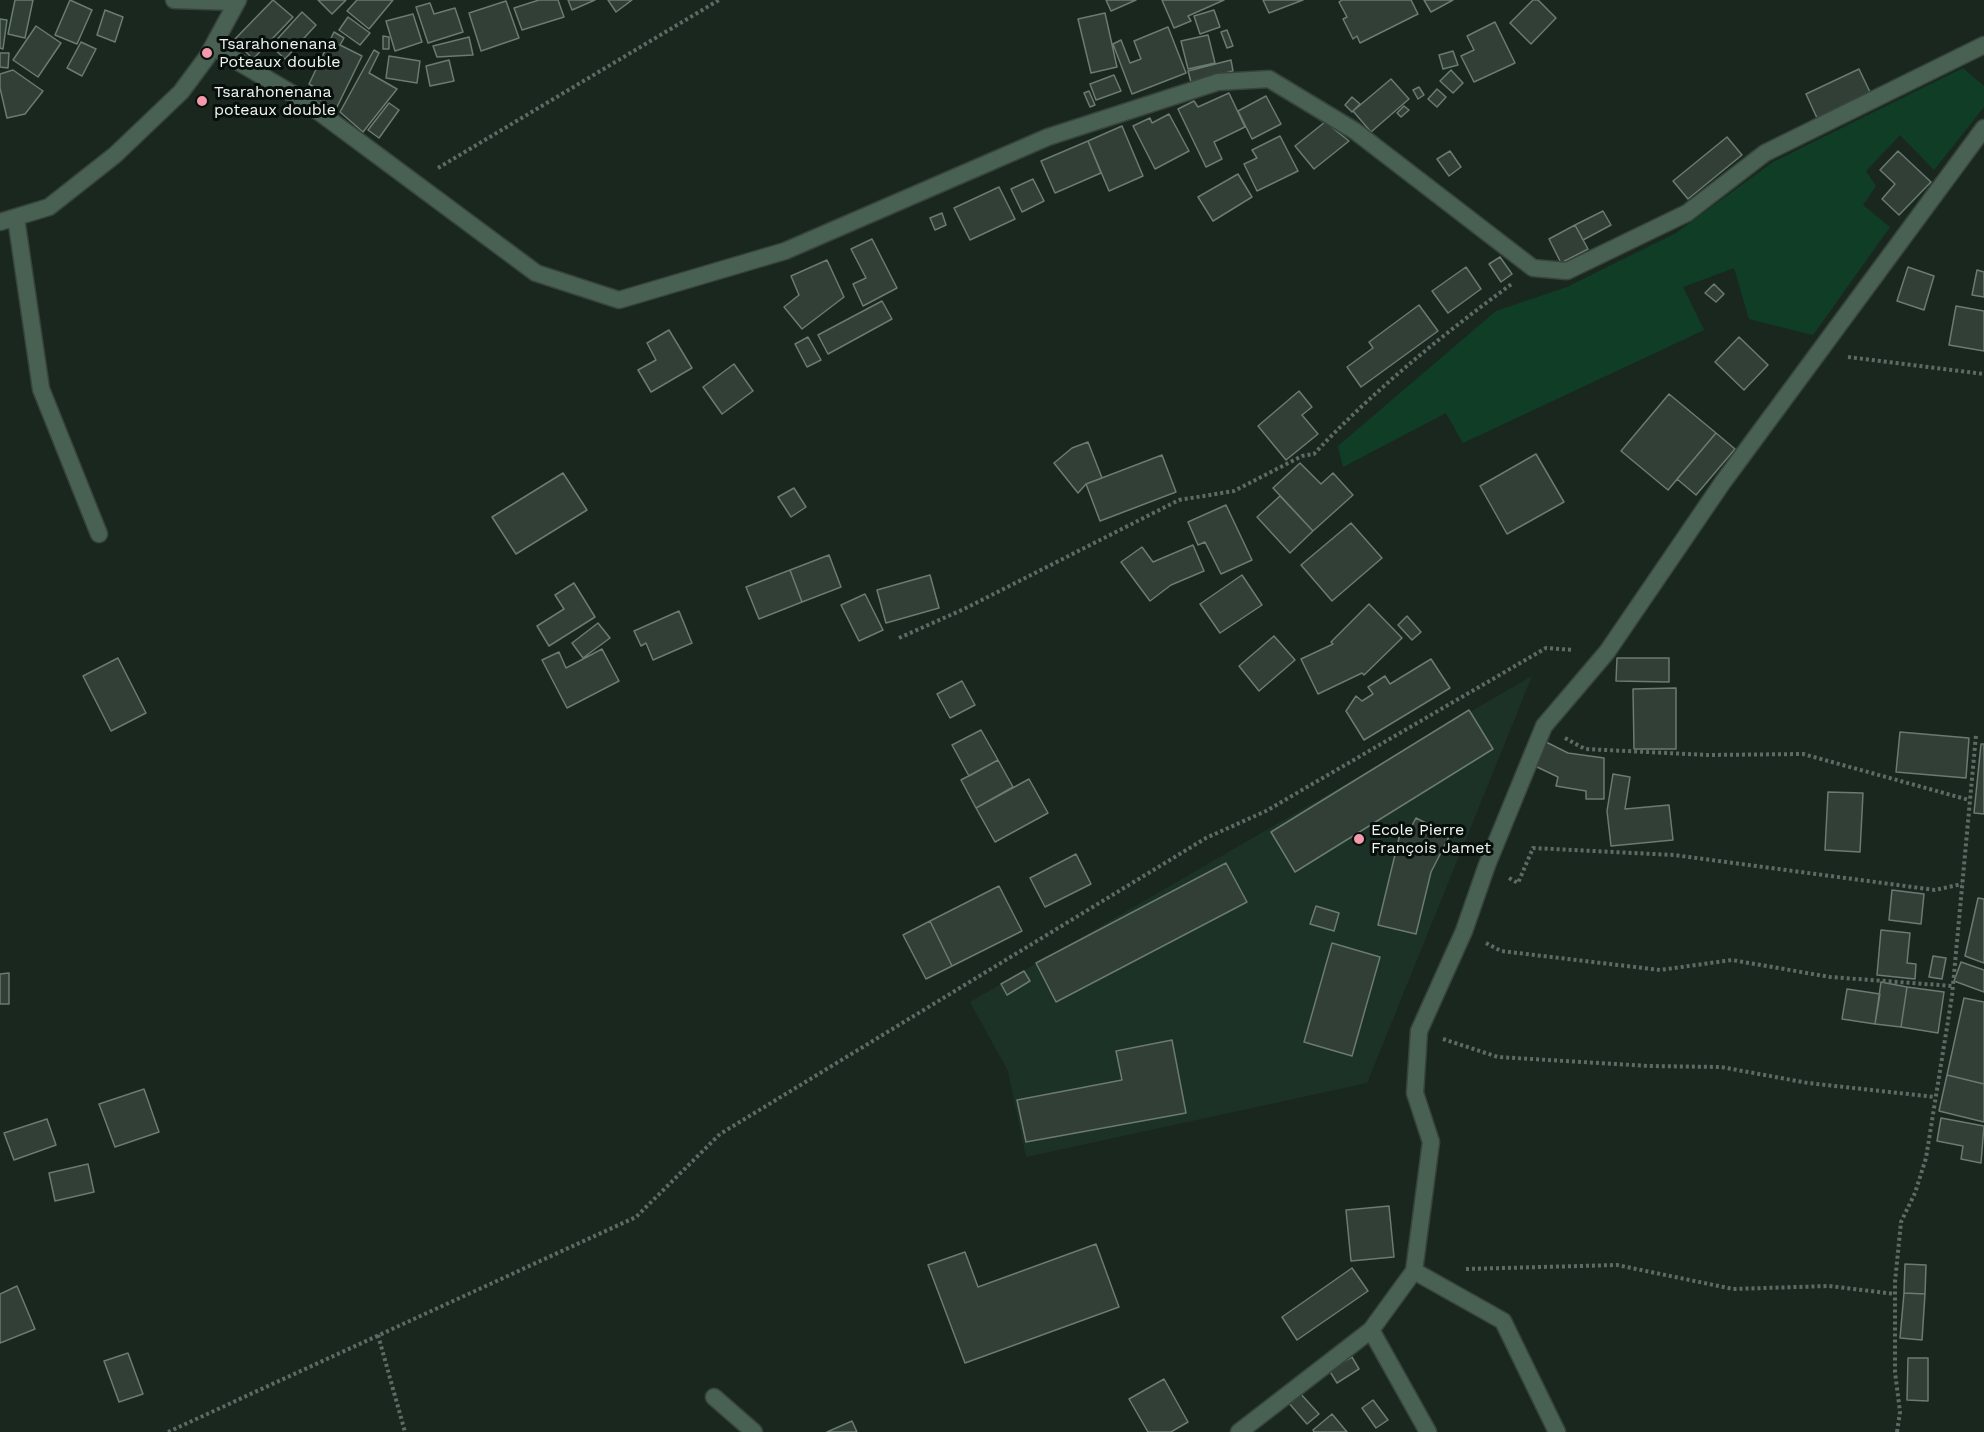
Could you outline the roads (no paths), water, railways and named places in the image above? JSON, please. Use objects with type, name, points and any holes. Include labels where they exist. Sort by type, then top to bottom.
[{"type":"street","points":[[0,222],[49,207],[94,174],[181,92],[213,47],[237,1],[174,0]]},
{"type":"street","points":[[213,47],[303,100],[536,273],[619,300],[786,251],[1048,137],[1218,82],[1269,79],[1355,131],[1533,268],[1567,271],[1687,213],[1765,153],[1984,45]]},
{"type":"street","points":[[1239,1432],[1371,1330],[1414,1271],[1431,1142],[1415,1093],[1419,1031],[1464,931],[1487,865],[1544,726],[1607,652],[1723,482],[1984,129]]},
{"type":"street","points":[[16,218],[41,389],[99,534]]},
{"type":"street","points":[[1414,1271],[1503,1321],[1557,1432]]},
{"type":"street","points":[[1371,1330],[1428,1432]]},
{"type":"street","points":[[714,1397],[754,1432]]},
{"type":"place","name":"Tsarahonenana Poteaux double","points":[[207,53]]},
{"type":"place","name":"Tsarahonenana poteaux double","points":[[202,101]]},
{"type":"place","name":"Ecole Pierre François Jamet","points":[[1359,839]]}]
